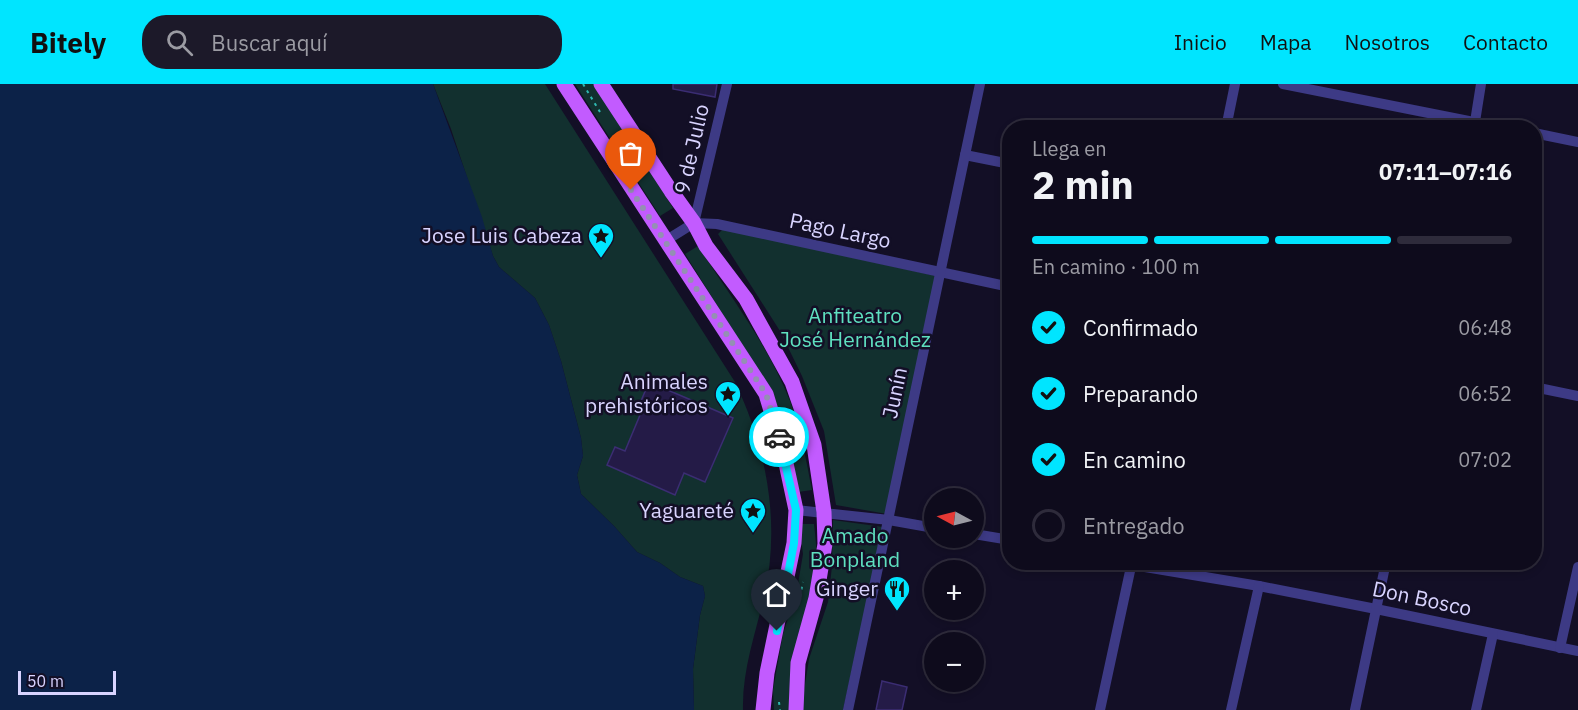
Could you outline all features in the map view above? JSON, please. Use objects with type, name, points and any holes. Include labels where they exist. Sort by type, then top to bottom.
[{"type":"main road","points":[[564,84],[766,394],[784,454],[796,510],[794,543],[767,673],[764,710]]},
{"type":"main road","points":[[601,84],[670,191],[694,223],[706,246],[746,299],[792,382],[814,446],[824,512],[825,544],[816,598],[798,663],[790,707]]},
{"type":"street","name":"9 de Julio","points":[[694,223],[727,84]]},
{"type":"street","name":"Junín","points":[[848,710],[980,84]]},
{"type":"street","points":[[1228,120],[1235,84]]},
{"type":"street","points":[[1283,84],[1451,120]]},
{"type":"street","points":[[1475,120],[1481,84]]},
{"type":"street","points":[[1542,135],[1578,142]]},
{"type":"street","points":[[965,155],[1002,162]]},
{"type":"street","points":[[665,241],[694,223]]},
{"type":"street","name":"Pago Largo","points":[[694,223],[717,224],[1002,285]]},
{"type":"street","points":[[1542,389],[1578,396]]},
{"type":"street","points":[[796,510],[924,526]]},
{"type":"street","points":[[984,536],[1002,539]]},
{"type":"street","points":[[1560,648],[1578,567]]},
{"type":"street","points":[[1100,710],[1131,570]]},
{"type":"street","name":"Don Bosco","points":[[1167,570],[1376,609],[1578,651]]},
{"type":"street","points":[[1355,710],[1384,570]]},
{"type":"street","points":[[1231,710],[1259,586]]},
{"type":"street","points":[[1476,710],[1493,634]]},
{"type":"path","points":[[582,84],[601,113]]},
{"type":"path","points":[[588,84],[600,102]]},
{"type":"path","points":[[800,603],[804,574]]},
{"type":"path","points":[[779,699],[780,710]]},
{"type":"path","points":[[784,710],[790,707]]},
{"type":"green space","points":[[433,84],[545,84],[735,382],[746,407],[763,460],[771,515],[769,570],[747,667],[743,710],[694,710],[693,669],[700,615],[705,596],[703,586],[680,577],[660,563],[637,552],[581,494],[577,475],[583,456],[581,438],[549,325],[535,298],[499,267],[493,256],[451,129]]},
{"type":"green space","points":[[575,84],[594,84],[673,208],[660,216]]},
{"type":"green space","name":"Anfiteatro José Hernández","points":[[723,229],[936,276],[887,514],[836,505],[824,431],[802,376],[780,331],[718,234]]},
{"type":"green space","points":[[698,246],[748,321],[781,380],[797,423],[812,490],[798,492],[764,380],[685,254]]},
{"type":"green space","name":"Amado Bonpland","points":[[833,520],[883,527],[843,710],[801,710],[809,659],[828,602],[832,566]]},
{"type":"green space","points":[[799,524],[814,524],[816,570],[795,659],[789,710],[774,710],[773,690],[783,634],[797,590],[803,554]]},
{"type":"water","points":[[0,84],[433,84],[482,217],[493,256],[499,267],[535,298],[549,325],[581,438],[583,456],[577,475],[581,494],[637,552],[660,563],[680,577],[703,586],[705,596],[700,615],[693,669],[694,710],[0,710]]},
{"type":"building","points":[[673,84],[717,84],[715,97],[673,89]]},
{"type":"building","points":[[649,382],[733,418],[705,482],[684,473],[675,495],[607,465],[615,447],[625,451],[640,415],[636,413]]},
{"type":"building","points":[[882,681],[907,687],[902,710],[876,710]]},
{"type":"way so far","points":[[631,190],[766,394],[779,437]]},
{"type":"place","name":"Jose Luis Cabeza","points":[[601,259]]},
{"type":"place","name":"Animales prehistóricos","points":[[728,417]]},
{"type":"place","name":"Yaguareté","points":[[753,534]]},
{"type":"place","name":"Ginger","points":[[897,612]]},
{"type":"route","points":[[777,631],[794,543],[796,510],[779,437]]}]
